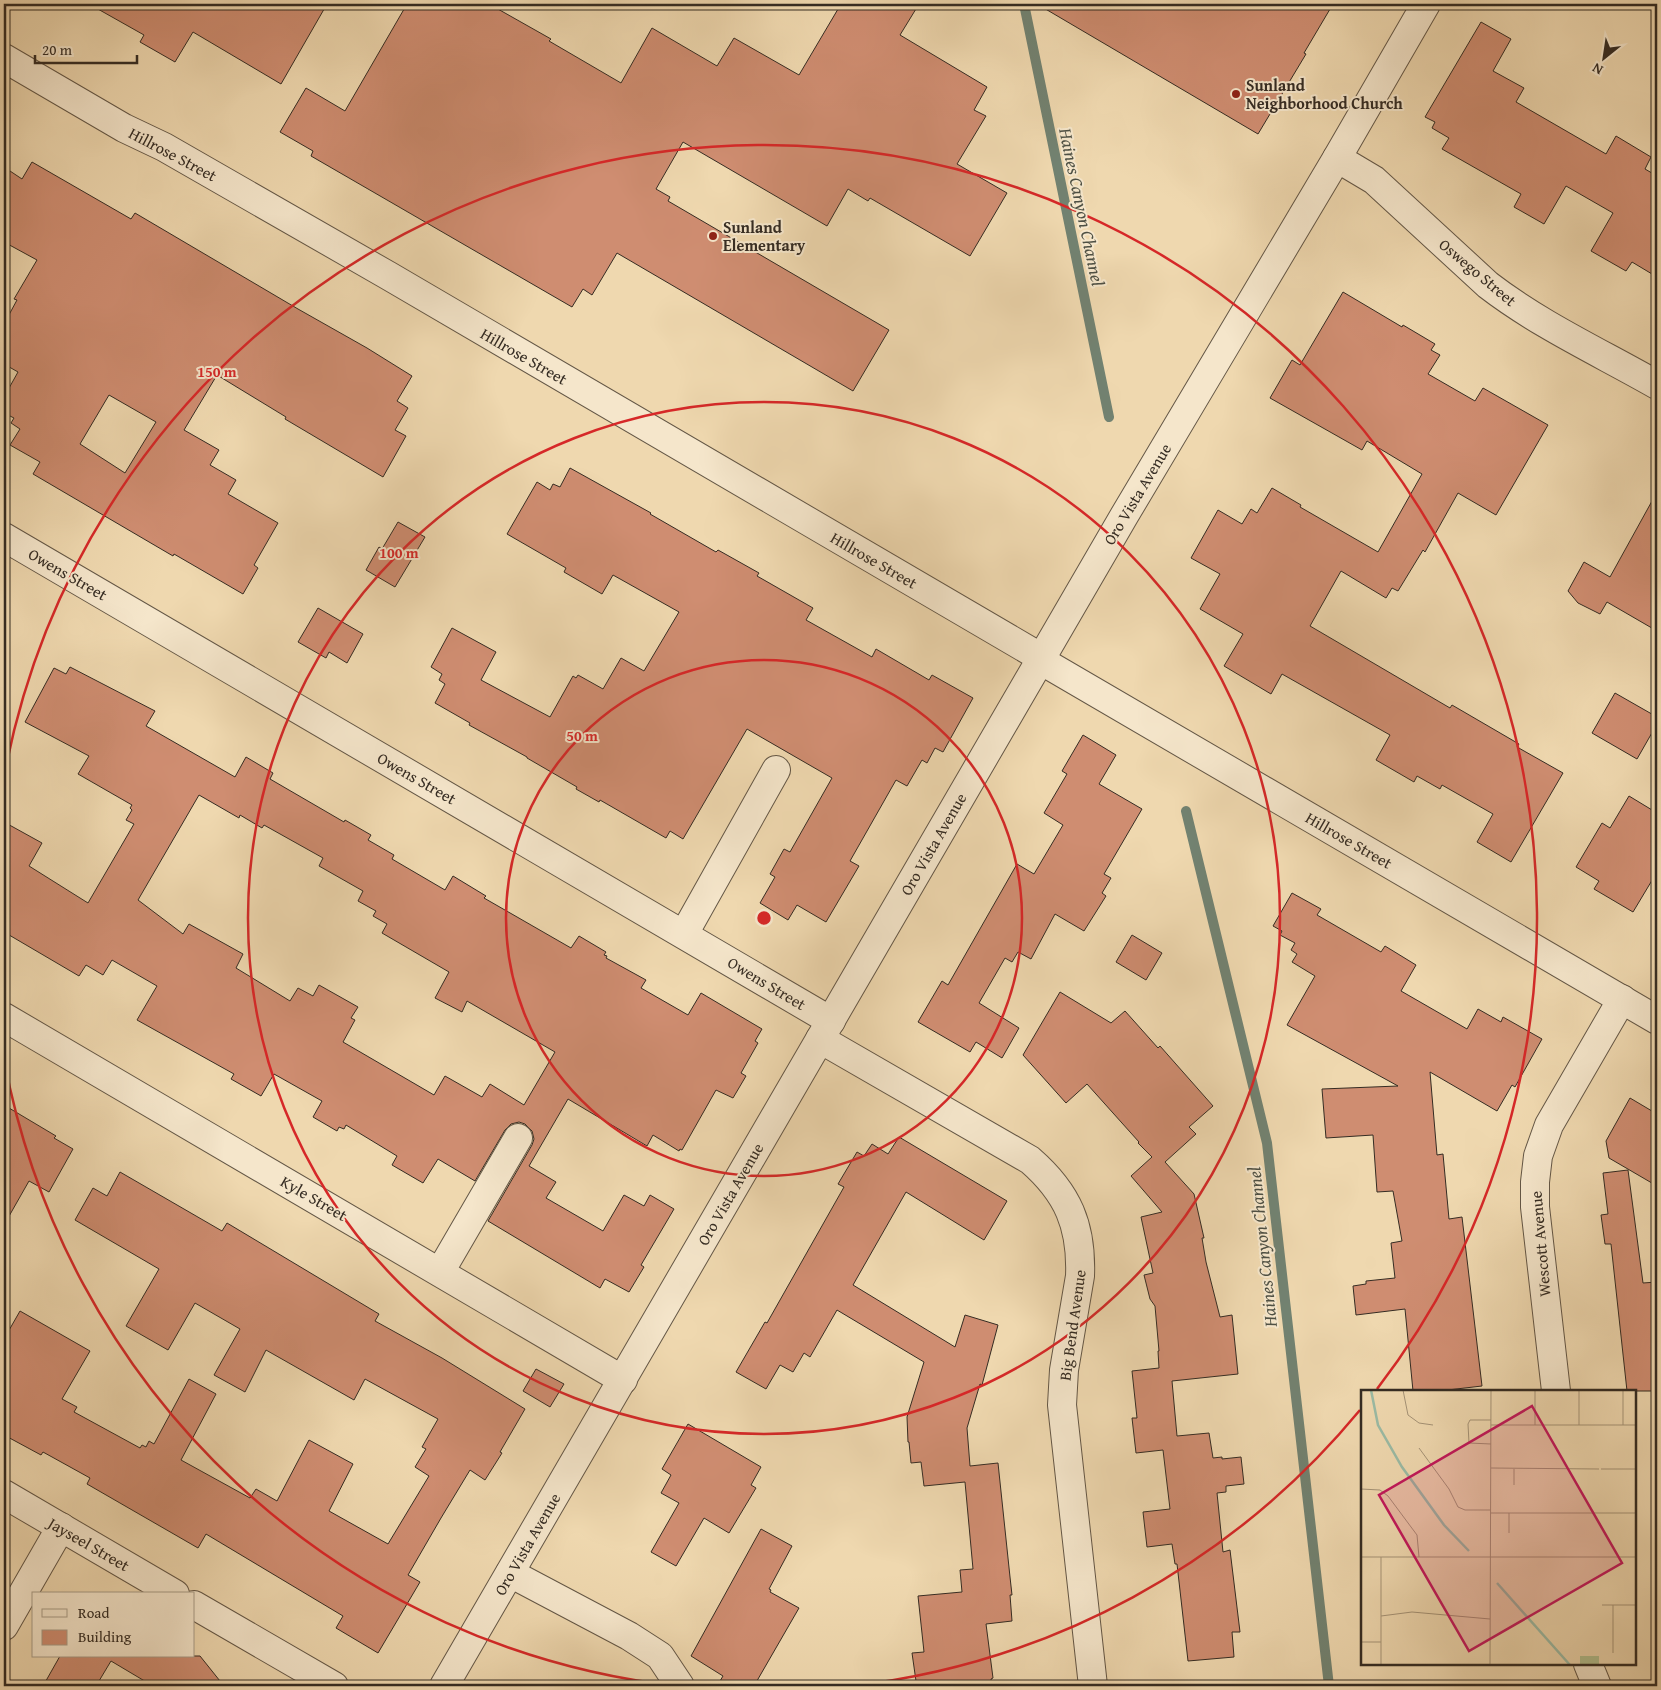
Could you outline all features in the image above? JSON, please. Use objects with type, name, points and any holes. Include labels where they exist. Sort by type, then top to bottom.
[{"type":"street","name":"Oro Vista Avenue","points":[[444,1686],[1041,659],[1426,4]]},
{"type":"street","name":"Hillrose Street","points":[[4,58],[124,128],[164,147],[389,276],[1657,1020]]},
{"type":"street","name":"Oswego Street","points":[[1337,158],[1374,180],[1504,298],[1543,322],[1657,385]]},
{"type":"street","name":"Owens Street","points":[[4,537],[684,934],[825,1030]]},
{"type":"street","points":[[684,934],[776,770]]},
{"type":"street","name":"Wescott Avenue","points":[[1556,1390],[1535,1207],[1538,1156],[1549,1125],[1622,999]]},
{"type":"street","name":"Kyle Street","points":[[4,1017],[623,1380]]},
{"type":"street","name":"Big Bend Avenue","points":[[825,1030],[1030,1160],[1046,1173],[1068,1204],[1075,1223],[1081,1262],[1064,1370],[1062,1405],[1093,1686]]},
{"type":"street","points":[[440,1272],[518,1138]]},
{"type":"street","name":"Jayseel Street","points":[[4,1494],[172,1592]]},
{"type":"street","points":[[4,1626],[61,1527]]},
{"type":"street","points":[[510,1573],[629,1636],[660,1656],[680,1686]]},
{"type":"street","points":[[195,1605],[334,1686]]},
{"type":"street","points":[[1588,1665],[1597,1686]]},
{"type":"building","points":[[89,4],[327,4],[281,84],[193,32],[175,62],[140,42],[144,35]]},
{"type":"building","points":[[407,4],[489,4],[551,39],[549,41],[621,83],[652,28],[717,66],[734,38],[799,75],[841,4],[919,4],[900,35],[987,87],[974,110],[986,116],[957,164],[1007,193],[970,256],[870,198],[868,201],[848,189],[827,226],[683,142],[656,189],[670,197],[668,201],[889,330],[853,391],[617,253],[592,295],[583,289],[572,307],[311,156],[313,151],[280,132],[306,88],[345,111]]},
{"type":"building","name":"Sunland Neighborhood Church","points":[[1037,4],[1333,4],[1304,53],[1306,54],[1258,134]]},
{"type":"building","points":[[1481,22],[1511,39],[1493,71],[1524,88],[1516,102],[1606,154],[1616,136],[1651,157],[1645,169],[1657,176],[1657,277],[1632,262],[1626,271],[1591,251],[1613,213],[1566,186],[1544,224],[1514,207],[1521,194],[1442,149],[1449,138],[1432,128],[1435,122],[1425,117]]},
{"type":"building","points":[[32,162],[131,219],[135,213],[412,376],[397,401],[408,408],[395,430],[406,436],[383,477],[285,419],[286,417],[217,375],[184,430],[219,450],[210,465],[236,480],[228,494],[278,523],[254,565],[258,568],[243,594],[174,554],[173,556],[33,474],[40,462],[10,445],[20,429],[11,423],[14,418],[4,413],[4,397],[18,372],[4,364],[4,324],[17,300],[14,299],[37,260],[4,242],[4,167],[22,179]],"holes":[[[109,395],[156,422],[125,473],[80,444]]]},
{"type":"building","points":[[1343,292],[1435,344],[1431,350],[1440,355],[1428,374],[1475,401],[1483,388],[1548,425],[1496,515],[1458,493],[1425,552],[1423,550],[1398,591],[1392,588],[1386,598],[1341,571],[1310,626],[1450,708],[1452,705],[1519,744],[1517,747],[1563,773],[1511,862],[1477,842],[1493,814],[1442,785],[1440,789],[1417,776],[1414,782],[1376,760],[1390,735],[1282,674],[1271,694],[1224,666],[1243,634],[1200,609],[1220,574],[1191,558],[1218,510],[1242,524],[1251,509],[1257,513],[1272,488],[1301,505],[1300,507],[1378,552],[1422,474],[1367,441],[1362,450],[1270,398],[1292,360],[1300,365]]},
{"type":"building","points":[[570,468],[716,552],[718,550],[759,573],[757,576],[813,608],[806,620],[872,657],[876,649],[929,680],[932,675],[973,698],[943,752],[935,748],[927,763],[922,760],[907,786],[896,780],[850,861],[859,866],[826,922],[797,905],[788,920],[760,903],[775,877],[770,874],[784,849],[790,852],[832,778],[747,729],[683,839],[670,831],[666,838],[600,800],[599,802],[576,789],[577,787],[469,725],[470,723],[435,703],[445,684],[439,680],[442,674],[431,667],[452,628],[496,652],[481,680],[550,717],[573,676],[576,678],[578,675],[603,689],[621,658],[644,671],[679,612],[613,575],[602,594],[564,572],[566,568],[507,534],[537,482],[550,490],[553,484],[560,487]]},
{"type":"building","points":[[1657,492],[1657,631],[1607,602],[1600,614],[1578,603],[1568,591],[1584,562],[1610,577]]},
{"type":"building","points":[[398,522],[425,537],[395,587],[366,570],[379,547],[382,549]]},
{"type":"building","points":[[318,608],[363,634],[347,663],[329,652],[326,658],[298,642]]},
{"type":"building","points":[[70,667],[155,711],[146,726],[235,777],[246,757],[273,773],[270,779],[344,822],[345,820],[371,835],[368,840],[394,855],[392,859],[445,890],[453,876],[486,896],[484,898],[571,948],[579,936],[606,952],[604,955],[607,956],[606,958],[646,980],[641,988],[688,1015],[701,993],[762,1029],[755,1041],[758,1043],[741,1073],[746,1076],[733,1098],[716,1090],[682,1150],[680,1149],[679,1151],[653,1135],[647,1146],[568,1099],[529,1166],[556,1182],[546,1198],[603,1231],[624,1195],[644,1206],[650,1195],[674,1209],[641,1265],[644,1267],[629,1292],[605,1279],[600,1288],[488,1221],[532,1145],[534,1139],[532,1131],[525,1124],[519,1122],[511,1124],[505,1130],[475,1181],[438,1159],[423,1183],[392,1165],[397,1156],[346,1125],[344,1129],[339,1127],[337,1131],[313,1117],[322,1101],[274,1074],[261,1096],[231,1079],[234,1074],[137,1020],[157,986],[112,960],[103,975],[86,965],[79,976],[4,932],[4,822],[42,843],[29,866],[88,903],[134,824],[126,820],[132,810],[130,808],[132,805],[78,774],[89,756],[25,722],[54,668],[66,674]],"holes":[[[199,795],[239,818],[240,815],[262,828],[264,825],[323,858],[319,866],[363,891],[358,901],[376,911],[373,916],[387,924],[382,933],[449,972],[435,998],[462,1012],[467,1001],[555,1052],[524,1105],[490,1084],[482,1097],[445,1076],[434,1095],[343,1042],[355,1020],[351,1018],[358,1007],[319,985],[313,996],[298,988],[290,1001],[236,968],[243,954],[189,924],[183,934],[138,900]]]},
{"type":"building","points":[[1615,693],[1657,717],[1657,724],[1637,759],[1592,733]]},
{"type":"building","points":[[1083,735],[1116,755],[1099,784],[1142,809],[1104,874],[1111,878],[1102,893],[1106,896],[1084,931],[1055,914],[1031,959],[1018,952],[1012,962],[1005,958],[979,1003],[1019,1028],[1002,1058],[976,1042],[970,1052],[918,1022],[942,981],[948,985],[1017,864],[1034,874],[1063,825],[1044,813],[1067,774],[1062,771]]},
{"type":"building","points":[[1629,796],[1657,813],[1657,872],[1633,912],[1594,889],[1599,881],[1576,867],[1602,823],[1610,828]]},
{"type":"building","points":[[1292,893],[1321,909],[1317,915],[1381,952],[1385,946],[1416,965],[1401,991],[1467,1029],[1478,1009],[1501,1022],[1503,1017],[1542,1039],[1515,1087],[1512,1085],[1497,1111],[1430,1072],[1437,1155],[1443,1154],[1449,1219],[1462,1217],[1482,1386],[1448,1390],[1413,1390],[1405,1309],[1356,1315],[1353,1286],[1366,1284],[1366,1281],[1395,1278],[1391,1243],[1402,1241],[1393,1191],[1377,1192],[1373,1135],[1326,1138],[1322,1089],[1398,1086],[1287,1025],[1315,976],[1292,962],[1297,954],[1291,950],[1295,943],[1280,935],[1282,931],[1273,926]]},
{"type":"building","points":[[1132,935],[1162,953],[1146,980],[1116,962]]},
{"type":"building","points":[[1060,992],[1111,1023],[1125,1011],[1158,1048],[1160,1046],[1213,1106],[1189,1127],[1196,1134],[1165,1162],[1194,1194],[1204,1238],[1202,1238],[1206,1262],[1220,1317],[1232,1315],[1238,1374],[1172,1381],[1177,1436],[1209,1433],[1213,1458],[1241,1457],[1244,1484],[1226,1486],[1226,1492],[1217,1493],[1223,1552],[1230,1550],[1240,1632],[1232,1632],[1234,1657],[1188,1661],[1177,1564],[1175,1564],[1172,1544],[1147,1547],[1143,1512],[1170,1509],[1163,1450],[1136,1453],[1132,1418],[1137,1418],[1132,1371],[1159,1368],[1155,1306],[1150,1299],[1144,1275],[1153,1273],[1141,1217],[1162,1212],[1131,1176],[1152,1157],[1139,1142],[1087,1084],[1066,1103],[1023,1055]]},
{"type":"building","points":[[1630,1098],[1657,1114],[1657,1186],[1609,1158],[1606,1141]]},
{"type":"building","points":[[4,1105],[56,1136],[54,1138],[73,1149],[49,1192],[29,1181],[4,1225]]},
{"type":"building","points":[[899,1137],[1007,1201],[984,1240],[906,1192],[853,1285],[955,1347],[965,1315],[998,1325],[982,1385],[980,1384],[967,1428],[970,1466],[998,1463],[1012,1595],[1010,1595],[1012,1621],[986,1624],[993,1678],[991,1679],[992,1686],[925,1686],[916,1681],[912,1653],[924,1652],[918,1596],[962,1592],[960,1570],[973,1569],[965,1482],[924,1486],[921,1462],[911,1463],[907,1417],[924,1362],[837,1310],[810,1357],[804,1353],[793,1372],[780,1365],[766,1389],[736,1372],[765,1322],[767,1323],[844,1187],[838,1184],[857,1152],[864,1156],[872,1144],[888,1154]]},
{"type":"building","points":[[1628,1170],[1643,1283],[1657,1282],[1657,1391],[1627,1390],[1611,1244],[1605,1244],[1601,1215],[1608,1214],[1603,1173]]},
{"type":"building","points":[[120,1172],[222,1231],[227,1223],[379,1314],[375,1321],[442,1358],[525,1409],[500,1452],[502,1453],[485,1480],[470,1470],[441,1518],[408,1575],[420,1582],[378,1653],[336,1628],[343,1616],[206,1534],[198,1548],[87,1484],[90,1478],[43,1452],[41,1455],[4,1435],[4,1339],[20,1311],[90,1351],[62,1399],[77,1407],[74,1412],[140,1448],[142,1445],[146,1447],[149,1441],[154,1444],[189,1379],[216,1394],[181,1460],[250,1498],[256,1489],[277,1501],[309,1440],[353,1464],[329,1511],[388,1544],[429,1476],[415,1467],[426,1449],[422,1447],[438,1419],[365,1379],[354,1400],[266,1350],[245,1392],[214,1375],[240,1329],[195,1303],[168,1350],[126,1326],[159,1269],[75,1220],[93,1188],[107,1196]]},
{"type":"building","points":[[536,1369],[564,1384],[550,1407],[523,1391]]},
{"type":"building","points":[[688,1424],[761,1467],[751,1485],[756,1488],[729,1533],[704,1518],[676,1566],[651,1552],[679,1503],[661,1493],[671,1475],[662,1469]]},
{"type":"building","points":[[761,1529],[792,1546],[769,1589],[771,1590],[770,1592],[799,1608],[754,1686],[717,1686],[723,1676],[691,1656]]},
{"type":"building","points":[[195,1656],[200,1656],[224,1686],[153,1686],[111,1661],[96,1686],[43,1686],[59,1658],[195,1658]]},
{"type":"waterway","name":"Haines Canyon Channel","points":[[1024,4],[1109,417]]},
{"type":"waterway","name":"Haines Canyon Channel","points":[[1186,811],[1267,1143],[1329,1686]]},
{"type":"place","name":"Sunland Neighborhood Church","points":[[1236,94]]},
{"type":"place","name":"Sunland Elementary","points":[[713,236]]}]
